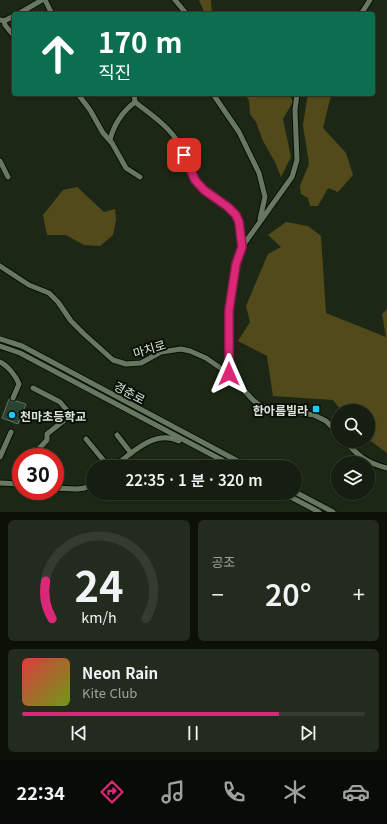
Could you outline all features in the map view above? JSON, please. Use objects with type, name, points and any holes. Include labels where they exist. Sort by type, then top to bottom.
[{"type":"street","points":[[21,12],[42,0]]},
{"type":"street","points":[[45,0],[51,12]]},
{"type":"street","points":[[175,0],[185,12]]},
{"type":"street","points":[[362,12],[370,0]]},
{"type":"street","points":[[12,17],[2,21],[12,34]]},
{"type":"street","points":[[80,96],[90,110],[103,133],[110,140],[126,168],[140,177]]},
{"type":"street","points":[[134,96],[135,102],[172,133],[180,145],[195,180],[204,190],[228,207],[236,215],[239,222],[242,247]]},
{"type":"street","points":[[214,96],[239,132],[259,173],[265,197],[260,222]]},
{"type":"street","points":[[229,374],[229,310],[236,264],[242,247],[292,177],[297,160],[295,110],[297,96]]},
{"type":"street","points":[[110,140],[121,116],[135,102]]},
{"type":"street","points":[[0,161],[8,177]]},
{"type":"street","name":"마치로","points":[[0,266],[29,285],[49,293],[76,325],[113,360],[126,364],[141,363],[160,352],[181,349],[206,358],[229,374],[258,404],[268,408],[314,415],[326,421],[331,426]]},
{"type":"street","name":"경춘로","points":[[0,338],[22,346],[236,460]]},
{"type":"street","name":"경춘로","points":[[0,346],[20,353],[222,460]]},
{"type":"street","points":[[0,362],[5,364],[17,379],[19,384],[13,398]]},
{"type":"street","points":[[33,388],[60,402],[71,414],[47,434],[47,440],[40,448]]},
{"type":"street","points":[[0,457],[11,432]]},
{"type":"street","points":[[117,435],[131,453]]},
{"type":"street","points":[[122,460],[147,442],[166,437],[174,438],[222,460]]},
{"type":"street","points":[[86,439],[103,460]]},
{"type":"street","points":[[352,448],[362,458],[375,465],[387,468]]},
{"type":"street","points":[[0,483],[12,484]]},
{"type":"street","points":[[64,488],[86,488]]},
{"type":"street","points":[[302,496],[333,512]]},
{"type":"street","points":[[296,500],[319,512]]},
{"type":"street","points":[[303,504],[314,512]]},
{"type":"shaded area","points":[[199,0],[211,0],[212,12],[204,12]]},
{"type":"shaded area","points":[[246,96],[290,96],[293,102],[283,119],[291,157],[281,177],[275,162],[263,141],[256,122],[250,114],[249,100]]},
{"type":"shaded area","points":[[308,96],[332,96],[330,99],[323,128],[346,153],[353,175],[338,192],[328,188],[318,206],[310,206],[308,198],[301,194],[300,186],[309,164],[303,125]]},
{"type":"shaded area","points":[[77,187],[104,212],[115,209],[116,220],[113,235],[100,246],[84,245],[66,235],[47,235],[43,215],[63,190]]},
{"type":"shaded area","points":[[286,222],[308,226],[321,236],[326,313],[386,337],[382,314],[387,309],[387,453],[375,444],[375,404],[336,404],[333,400],[273,396],[267,356],[238,341],[250,322],[246,306],[268,254],[281,247],[268,235]]},
{"type":"building","points":[[9,399],[12,402],[16,401],[26,404],[18,424],[2,418]]},
{"type":"place","name":"한아름빌라","points":[[316,409]]},
{"type":"place","name":"천마초등학교","points":[[12,415]]},
{"type":"route","points":[[184,155],[195,180],[204,190],[228,207],[236,215],[239,222],[242,247],[236,264],[229,310],[229,374]]}]
